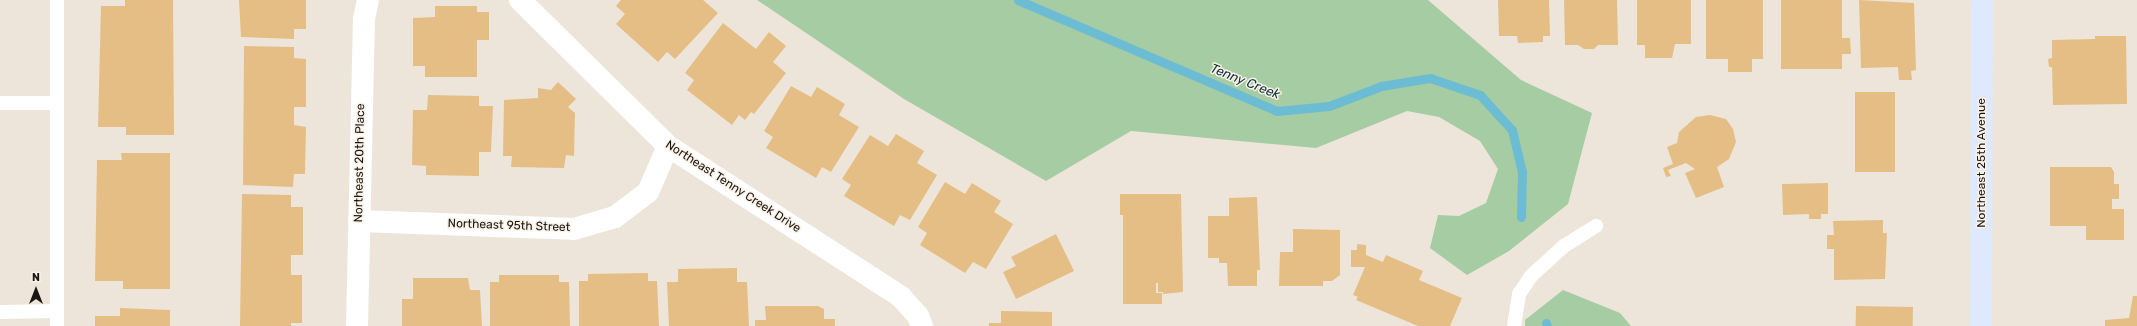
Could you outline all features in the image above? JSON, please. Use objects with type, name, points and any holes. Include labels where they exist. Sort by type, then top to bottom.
[{"type":"street","name":"Northeast 20th Place","points":[[357,326],[358,221],[364,19],[368,0]]},
{"type":"street","name":"Northeast Tenny Creek Drive","points":[[520,0],[668,146],[901,297],[918,316],[922,326]]},
{"type":"street","name":"Northeast 25th Avenue","points":[[1981,326],[1982,0]]},
{"type":"street","name":"Northeast 95th Street","points":[[358,221],[574,229],[614,216],[648,192],[668,146]]},
{"type":"lane","points":[[57,0],[57,326]]},
{"type":"lane","points":[[0,103],[57,103]]},
{"type":"lane","points":[[1514,326],[1519,294],[1531,276],[1564,246],[1596,226]]},
{"type":"lane","points":[[0,312],[57,311]]},
{"type":"green space","points":[[757,0],[1428,0],[1521,80],[1592,113],[1568,204],[1509,251],[1467,275],[1430,248],[1438,215],[1459,216],[1486,203],[1498,169],[1480,141],[1439,117],[1407,111],[1316,148],[1131,131],[1046,181],[904,99]]},
{"type":"green space","points":[[1563,290],[1620,313],[1631,326],[1525,326],[1525,320]]},
{"type":"building","points":[[125,0],[173,0],[174,135],[126,135],[126,127],[98,127],[101,6],[125,6]]},
{"type":"building","points":[[239,0],[306,0],[306,29],[294,29],[294,39],[241,37]]},
{"type":"building","points":[[621,0],[703,0],[718,13],[675,59],[667,52],[658,62],[616,24],[625,14],[616,6]]},
{"type":"building","points":[[1498,0],[1549,0],[1550,36],[1543,36],[1543,42],[1518,43],[1517,36],[1499,36]]},
{"type":"building","points":[[1564,0],[1617,0],[1618,45],[1598,45],[1594,49],[1584,49],[1578,45],[1565,45]]},
{"type":"building","points":[[1637,0],[1691,0],[1691,44],[1675,44],[1672,58],[1645,58],[1645,45],[1637,45]]},
{"type":"building","points":[[1706,0],[1763,0],[1763,59],[1752,59],[1752,72],[1728,72],[1728,59],[1706,59]]},
{"type":"building","points":[[1781,0],[1842,0],[1842,38],[1850,38],[1851,54],[1842,54],[1842,69],[1781,69]]},
{"type":"building","points":[[1859,0],[1914,3],[1916,70],[1911,71],[1912,80],[1899,80],[1898,67],[1861,68]]},
{"type":"building","points":[[435,6],[477,6],[477,12],[489,12],[489,40],[477,40],[477,77],[425,77],[425,66],[413,66],[413,18],[435,17]]},
{"type":"building","points":[[723,23],[756,49],[769,32],[786,46],[773,62],[786,73],[754,114],[751,112],[745,120],[739,115],[732,125],[687,90],[694,80],[685,73]]},
{"type":"building","points":[[2095,36],[2126,36],[2127,104],[2053,105],[2052,67],[2049,67],[2048,59],[2052,58],[2052,40],[2095,39]]},
{"type":"building","points":[[244,46],[294,47],[294,58],[306,59],[306,107],[294,107],[294,125],[306,127],[305,174],[294,174],[293,187],[243,185]]},
{"type":"building","points":[[558,82],[576,99],[568,107],[575,113],[574,156],[566,155],[564,168],[511,167],[512,156],[503,156],[504,100],[538,98],[538,88],[551,90]]},
{"type":"building","points":[[791,86],[811,97],[817,87],[845,104],[839,115],[859,127],[831,172],[822,167],[816,178],[766,148],[773,137],[764,131]]},
{"type":"building","points":[[1855,92],[1895,92],[1895,172],[1855,172]]},
{"type":"building","points":[[428,95],[479,96],[479,106],[493,106],[491,152],[479,152],[479,176],[426,175],[426,166],[412,165],[413,110],[427,110]]},
{"type":"building","points":[[1710,115],[1726,119],[1733,129],[1736,142],[1729,159],[1717,167],[1724,187],[1696,198],[1685,173],[1695,169],[1686,163],[1668,170],[1671,176],[1666,177],[1663,168],[1673,164],[1667,147],[1677,143],[1679,132],[1696,117]]},
{"type":"building","points":[[896,134],[924,151],[917,163],[937,175],[910,220],[900,215],[894,226],[844,196],[851,185],[842,179],[870,135],[888,146]]},
{"type":"building","points":[[121,153],[170,153],[170,289],[123,289],[123,281],[95,281],[97,160],[122,160]]},
{"type":"building","points":[[2050,167],[2111,167],[2114,172],[2114,184],[2119,184],[2119,199],[2112,199],[2112,209],[2124,209],[2124,240],[2086,240],[2086,226],[2050,226]]},
{"type":"building","points":[[945,182],[965,194],[972,183],[1001,201],[994,212],[1013,224],[986,269],[973,262],[965,273],[920,245],[927,233],[918,227]]},
{"type":"building","points":[[1828,183],[1828,214],[1821,214],[1821,219],[1809,219],[1809,214],[1783,215],[1782,184]]},
{"type":"building","points":[[242,194],[291,195],[291,207],[303,207],[303,255],[291,255],[291,275],[302,275],[302,323],[291,323],[291,326],[240,326]]},
{"type":"building","points":[[1120,194],[1181,194],[1183,292],[1163,294],[1163,292],[1158,292],[1158,283],[1156,283],[1156,293],[1162,293],[1162,304],[1123,304],[1123,215],[1120,215]]},
{"type":"building","points":[[1257,197],[1260,270],[1257,270],[1257,286],[1228,286],[1227,263],[1219,263],[1219,258],[1208,258],[1208,216],[1229,216],[1229,198]]},
{"type":"building","points":[[1883,220],[1883,233],[1887,233],[1885,279],[1834,280],[1834,249],[1827,249],[1827,235],[1834,235],[1833,221]]},
{"type":"building","points":[[1293,229],[1340,230],[1340,275],[1332,281],[1323,281],[1323,286],[1279,286],[1280,252],[1293,252]]},
{"type":"building","points":[[1056,234],[1074,271],[1016,299],[1003,272],[1016,266],[1011,257]]},
{"type":"building","points":[[1357,244],[1366,245],[1366,255],[1383,262],[1386,255],[1423,271],[1419,280],[1462,298],[1450,326],[1418,326],[1356,300],[1358,297],[1353,295],[1365,267],[1351,267],[1351,250],[1357,250]]},
{"type":"building","points":[[737,268],[737,282],[747,282],[749,326],[669,326],[667,282],[678,282],[678,269]]},
{"type":"building","points":[[648,273],[648,281],[657,281],[659,326],[579,326],[579,281],[588,281],[588,274]]},
{"type":"building","points":[[499,275],[559,275],[559,282],[569,282],[570,326],[490,326],[490,282],[499,282]]},
{"type":"building","points":[[413,278],[468,278],[470,290],[480,290],[482,326],[402,326],[402,299],[413,299]]},
{"type":"building","points":[[2133,296],[2137,296],[2137,326],[2105,326],[2105,320],[2129,318]]},
{"type":"building","points":[[765,306],[818,306],[824,309],[824,319],[835,319],[835,326],[755,326],[755,320],[766,320]]},
{"type":"building","points":[[1856,306],[1913,307],[1913,326],[1856,326]]},
{"type":"building","points":[[120,308],[170,310],[170,326],[95,326],[95,316],[120,316]]},
{"type":"building","points":[[1001,311],[1052,312],[1052,326],[989,326],[989,323],[1001,323]]},
{"type":"waterway","name":"Tenny Creek","points":[[1018,0],[1277,111],[1329,106],[1381,86],[1430,78],[1480,95],[1512,130],[1522,172],[1521,217]]}]
